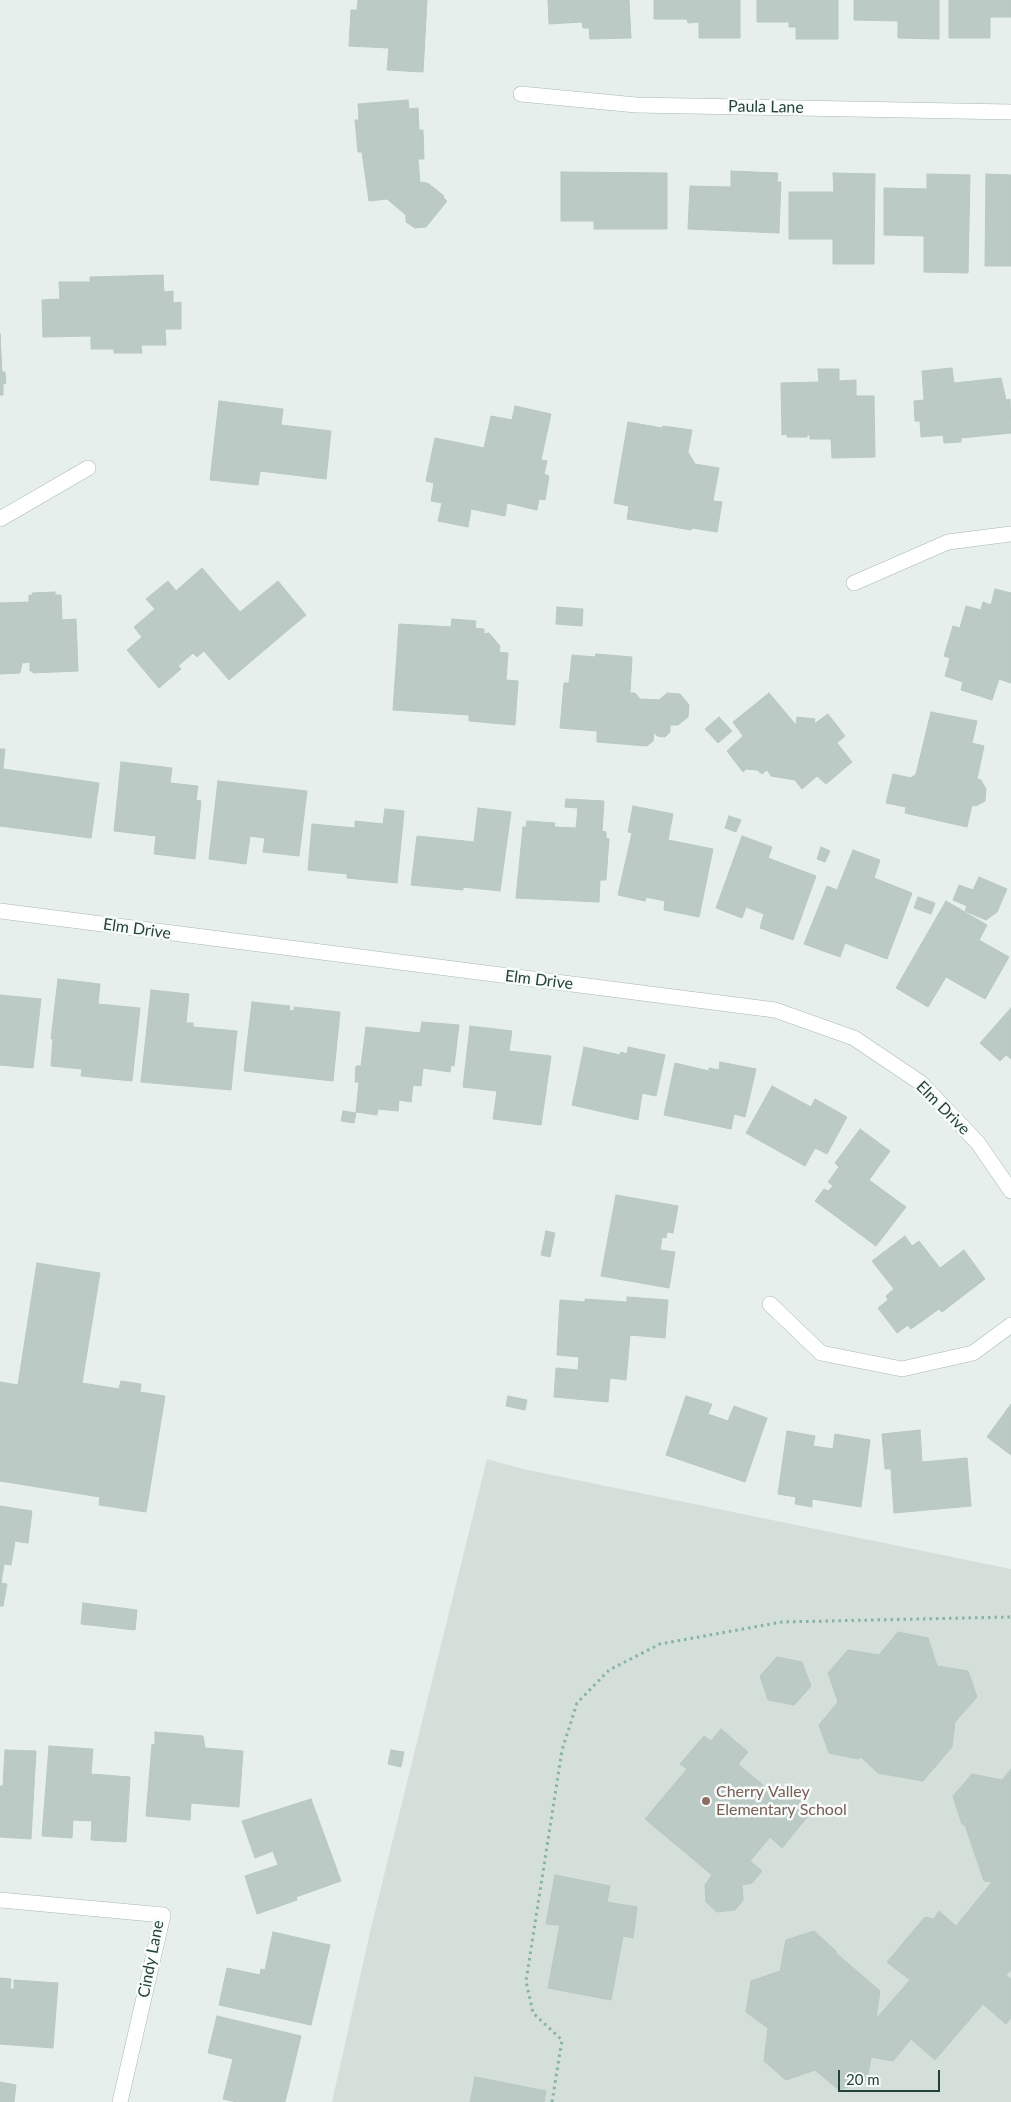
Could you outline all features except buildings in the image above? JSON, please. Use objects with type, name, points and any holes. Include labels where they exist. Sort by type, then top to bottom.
[{"type":"street","name":"Paula Lane","points":[[521,94],[636,105],[1011,112]]},
{"type":"street","points":[[0,519],[88,468]]},
{"type":"street","points":[[854,583],[948,542],[1011,534]]},
{"type":"street","name":"Elm Drive","points":[[0,911],[774,1010],[854,1038],[921,1083],[978,1143],[1011,1191]]},
{"type":"street","points":[[770,1304],[821,1353],[902,1369],[973,1353],[1011,1325]]},
{"type":"street","name":"Cindy Lane","points":[[0,1900],[163,1915],[120,2102]]},
{"type":"path","points":[[552,2102],[562,2040],[533,2013],[526,1981],[562,1750],[577,1703],[609,1670],[660,1644],[782,1622],[1011,1617]]},
{"type":"shaded area","name":"Cherry Valley Elementary School","points":[[487,1459],[523,1469],[1011,1569],[1011,2102],[332,2102],[370,1932]]},
{"type":"place","name":"Cherry Valley Elementary School","points":[[706,1801]]}]
